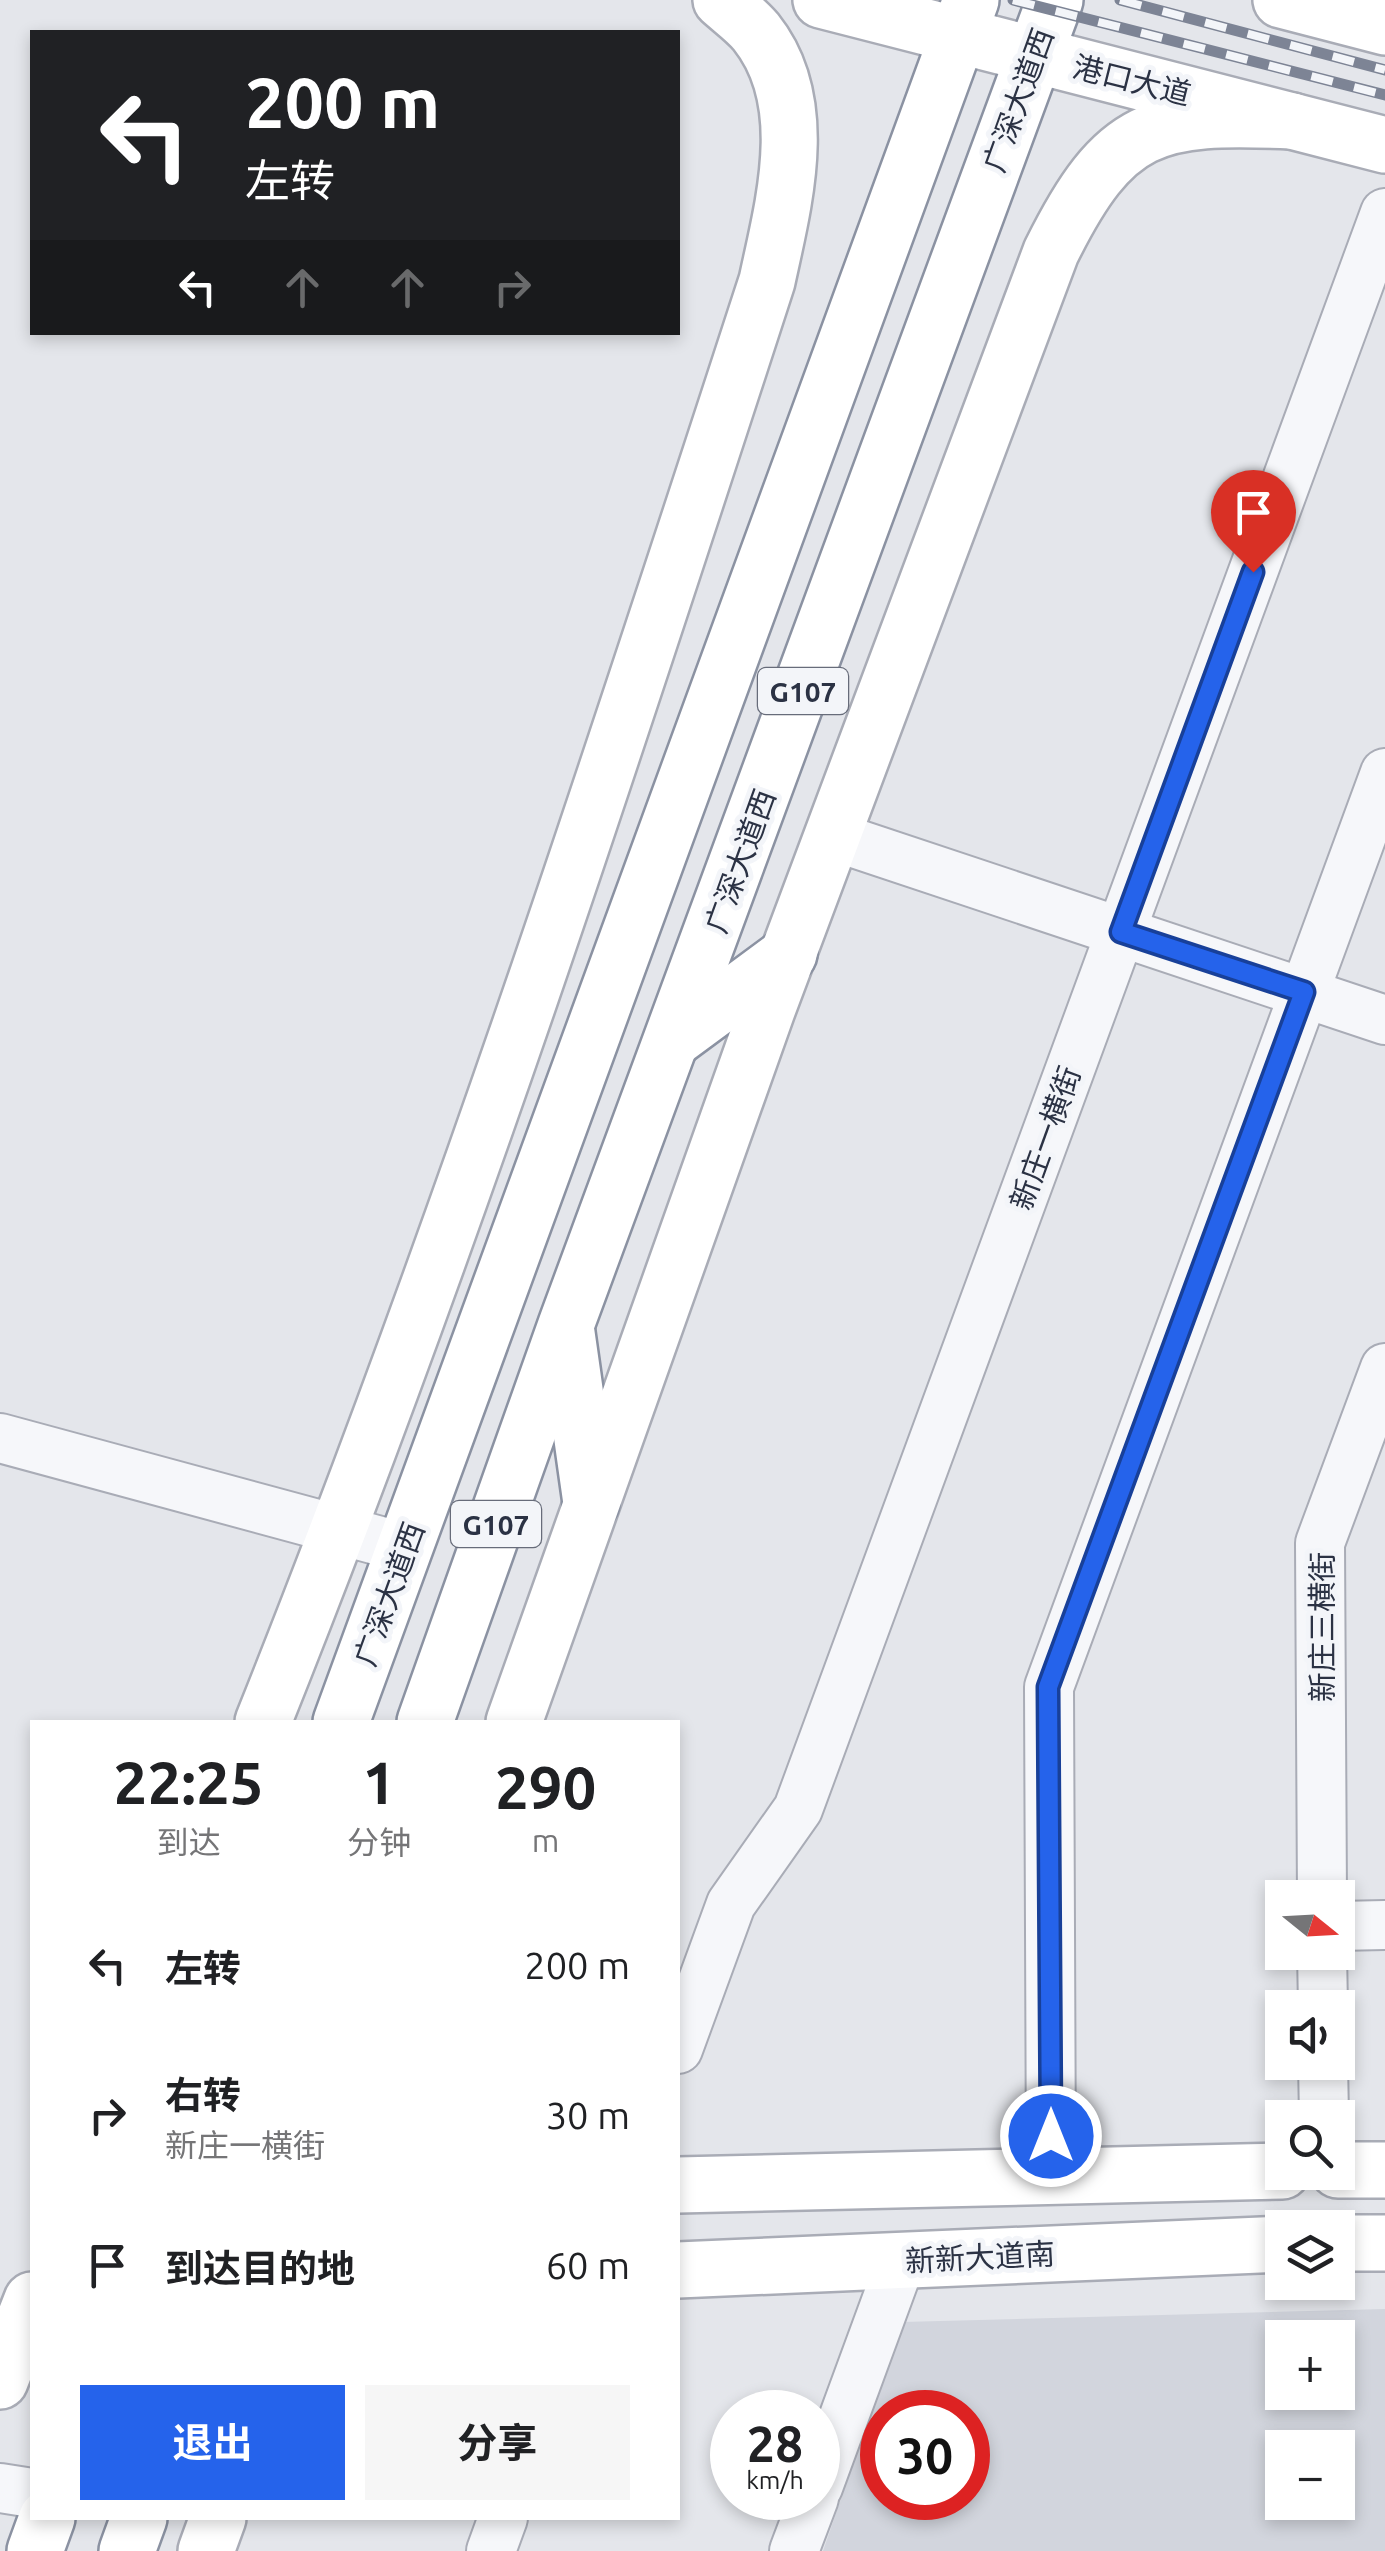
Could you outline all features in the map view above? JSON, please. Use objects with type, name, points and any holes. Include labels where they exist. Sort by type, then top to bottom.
[{"type":"main road","points":[[265,1720],[341,1528],[601,793],[767,281],[784,201],[790,141],[782,79],[756,33],[722,0]]},
{"type":"main road","name":"港口大道","points":[[820,0],[964,18],[1034,54],[1385,145]]},
{"type":"main road","name":"广深大道西","points":[[427,1720],[566,1324],[1055,0]]},
{"type":"main road","points":[[1281,0],[1385,26]]},
{"type":"main road","points":[[1344,0],[1385,26]]},
{"type":"main road","name":"广深大道西","points":[[343,1720],[964,18]]},
{"type":"main road","points":[[515,1720],[789,954],[1044,270],[1074,207],[1098,170],[1138,139],[1178,121],[1292,121]]},
{"type":"main road","points":[[674,1038],[789,954]]},
{"type":"main road","points":[[566,1324],[591,1503]]},
{"type":"main road","points":[[1355,2170],[1385,2170]]},
{"type":"main road","points":[[680,2186],[1051,2173],[1265,2171]]},
{"type":"main road","points":[[1355,2243],[1385,2243]]},
{"type":"main road","name":"新新大道南","points":[[680,2270],[1265,2245]]},
{"type":"main road","points":[[0,2382],[30,2305]]},
{"type":"main road","points":[[35,2551],[46,2520]]},
{"type":"main road","points":[[206,2551],[217,2520]]},
{"type":"street","name":"新庄一横街","points":[[680,2044],[731,1904],[798,1809],[1385,213]]},
{"type":"street","points":[[1051,2173],[1048,1687],[1385,773]]},
{"type":"street","points":[[833,836],[1385,1020]]},
{"type":"street","name":"新庄三横街","points":[[1322,1880],[1320,1543],[1385,1368]]},
{"type":"street","points":[[0,1438],[406,1548]]},
{"type":"street","points":[[1355,1925],[1385,1924]]},
{"type":"street","points":[[840,2428],[901,2260]]},
{"type":"street","points":[[0,2488],[30,2493]]},
{"type":"street","points":[[491,2551],[502,2520]]},
{"type":"street","points":[[794,2551],[806,2520]]},
{"type":"shaded area","points":[[1385,2309],[1385,2551],[823,2551],[834,2520],[840,2520],[840,2502],[860,2444],[860,2520],[990,2520],[990,2390],[879,2390],[902,2322]]},
{"type":"railway","points":[[1013,0],[1385,95]]},
{"type":"railway","points":[[1120,0],[1385,70]]},
{"type":"route","points":[[1051,2136],[1048,1687],[1304,992],[1121,932],[1253,572]]}]
